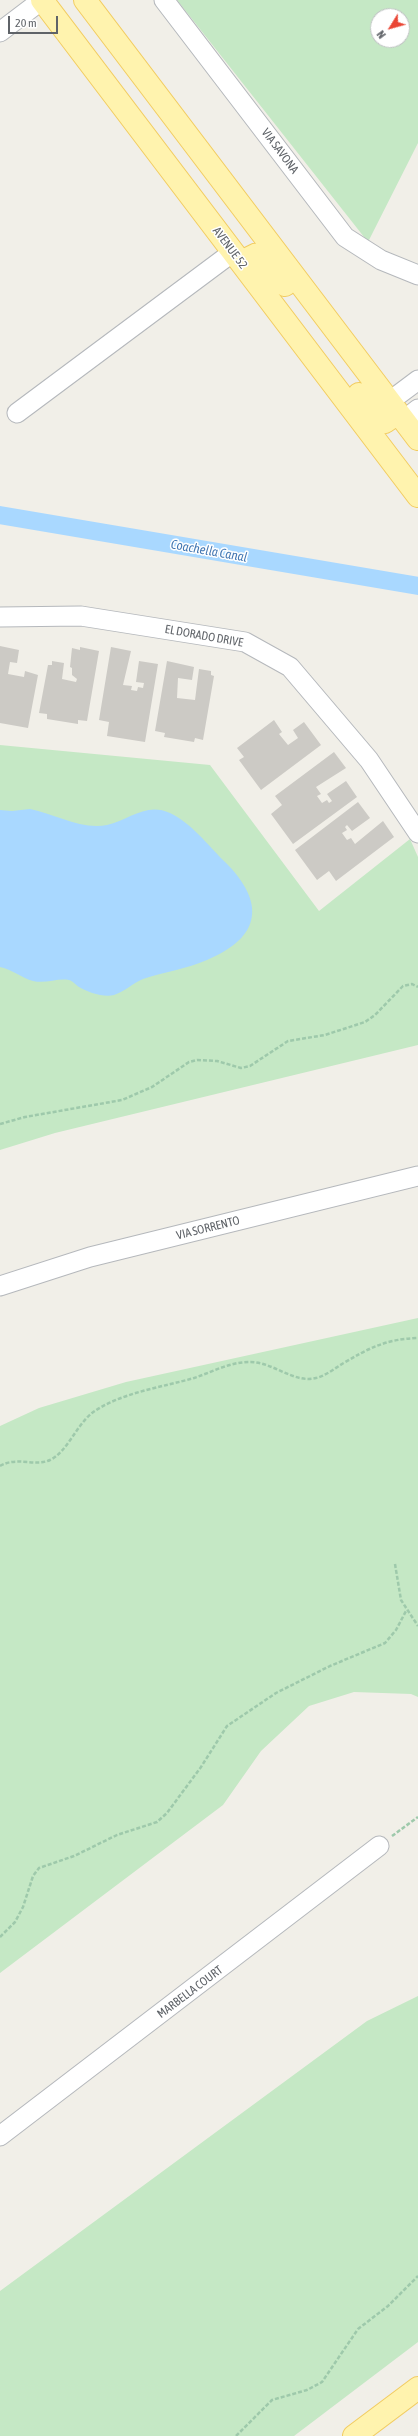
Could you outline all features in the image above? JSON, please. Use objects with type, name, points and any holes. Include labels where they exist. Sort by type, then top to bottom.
[{"type":"main road","name":"AVENUE 52","points":[[42,0],[418,496]]},
{"type":"main road","points":[[85,0],[345,342],[402,411],[418,439]]},
{"type":"main road","points":[[237,257],[255,256],[272,268],[301,307],[345,342]]},
{"type":"main road","points":[[291,328],[337,365],[375,416],[385,422],[402,411]]},
{"type":"main road","points":[[354,2436],[418,2388]]},
{"type":"street","points":[[0,32],[42,0]]},
{"type":"street","name":"VIA SAVONA","points":[[164,0],[345,237],[381,260],[418,275]]},
{"type":"street","points":[[17,413],[237,257]]},
{"type":"street","points":[[402,411],[418,380]]},
{"type":"street","name":"EL DORADO DRIVE","points":[[0,617],[81,616],[245,642],[290,667],[369,760],[418,833]]},
{"type":"street","name":"VIA SORRENTO","points":[[0,1286],[90,1257],[418,1176]]},
{"type":"street","name":"MARBELLA COURT","points":[[0,2136],[379,1846]]},
{"type":"path","points":[[0,1124],[25,1117],[122,1100],[152,1087],[188,1062],[197,1060],[217,1062],[241,1068],[250,1066],[288,1041],[325,1035],[365,1022],[403,986],[412,984],[418,987]]},
{"type":"path","points":[[0,1466],[16,1461],[49,1460],[61,1451],[73,1433],[94,1412],[132,1395],[164,1384],[249,1362],[266,1364],[302,1379],[317,1378],[378,1344],[418,1338]]},
{"type":"path","points":[[395,1564],[400,1600],[406,1611],[418,1626]]},
{"type":"path","points":[[0,1937],[9,1929],[18,1917],[33,1876],[40,1868],[74,1856],[117,1835],[158,1822],[167,1813],[192,1779],[227,1726],[283,1689],[330,1666],[385,1643],[396,1630],[406,1611]]},
{"type":"path","points":[[379,1846],[418,1817]]},
{"type":"path","points":[[236,2436],[272,2400],[308,2390],[322,2382],[358,2329],[388,2306],[418,2276]]},
{"type":"green space","points":[[177,0],[418,0],[418,143],[368,242]]},
{"type":"green space","points":[[0,745],[210,765],[319,911],[410,839],[418,857],[418,1045],[55,1133],[0,1150]]},
{"type":"green space","points":[[418,1318],[418,1697],[411,1694],[354,1692],[309,1706],[261,1751],[223,1805],[0,1973],[0,1426],[39,1408],[126,1382]]},
{"type":"green space","points":[[418,1996],[418,2342],[294,2436],[0,2436],[0,2291],[367,2021]]},
{"type":"water","points":[[30,809],[68,821],[97,826],[115,823],[138,813],[153,810],[161,810],[178,817],[192,828],[238,876],[247,891],[252,904],[252,917],[248,929],[239,941],[225,951],[207,960],[192,966],[143,979],[121,992],[110,996],[91,993],[69,980],[42,982],[33,981],[0,967],[0,810],[12,811]]},
{"type":"building","points":[[0,646],[19,650],[17,663],[10,662],[8,674],[24,677],[25,671],[38,675],[28,728],[0,723]]},
{"type":"building","points":[[80,647],[99,651],[87,721],[78,720],[78,724],[47,719],[47,714],[39,713],[48,665],[52,665],[52,661],[64,663],[62,679],[76,682],[77,679],[72,675],[72,668],[70,667],[72,648],[80,650]]},
{"type":"building","points":[[111,647],[131,651],[123,685],[132,686],[131,690],[137,691],[138,687],[143,688],[144,683],[136,682],[139,661],[158,664],[145,742],[107,736],[109,722],[99,720]]},
{"type":"building","points":[[167,661],[194,667],[192,680],[178,678],[177,698],[195,700],[199,669],[211,671],[211,675],[214,676],[203,740],[195,738],[194,742],[164,737],[165,733],[155,731]]},
{"type":"building","points":[[274,720],[282,732],[279,734],[288,745],[298,738],[293,730],[304,722],[321,745],[261,790],[239,760],[244,757],[237,748]]},
{"type":"building","points":[[334,752],[346,768],[316,787],[321,794],[317,796],[322,803],[327,800],[329,803],[332,801],[327,794],[346,781],[357,797],[293,844],[271,814],[282,805],[275,796]]},
{"type":"building","points":[[358,802],[370,818],[352,831],[347,825],[345,827],[347,830],[342,833],[347,840],[351,838],[355,844],[383,821],[394,837],[336,881],[329,871],[317,880],[295,850]]},
{"type":"waterway","name":"Coachella Canal","points":[[0,515],[418,586]]}]
